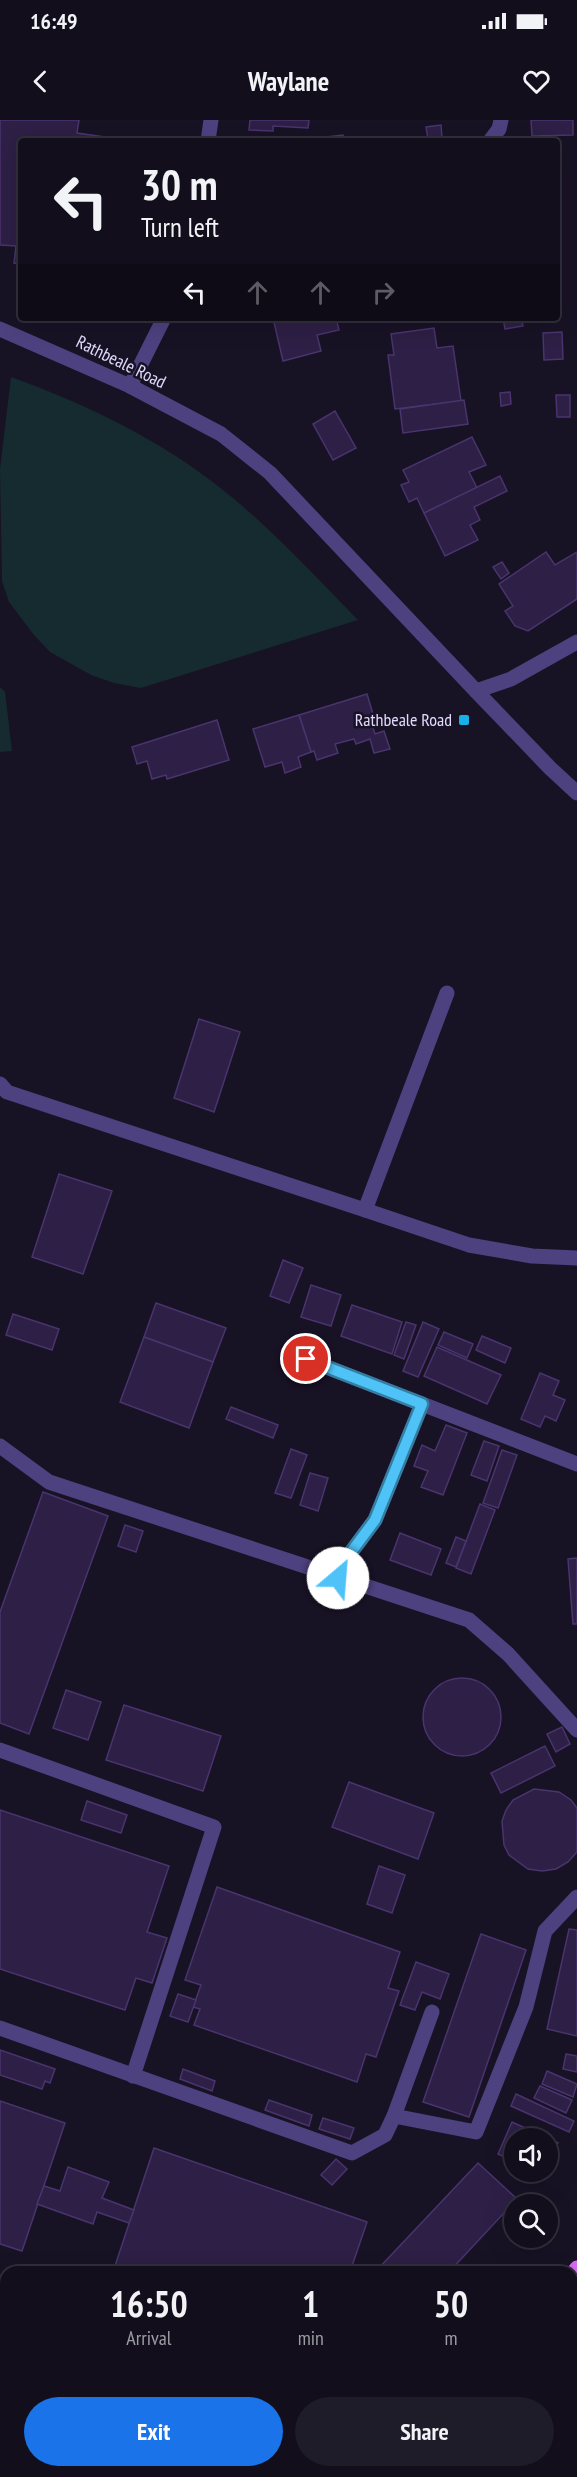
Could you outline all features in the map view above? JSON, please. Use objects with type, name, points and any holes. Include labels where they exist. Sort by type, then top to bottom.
[{"type":"street","points":[[208,138],[210,120]]},
{"type":"street","points":[[492,138],[499,129],[501,120]]},
{"type":"street","points":[[129,386],[162,321]]},
{"type":"street","name":"Rathbeale Road","points":[[0,329],[129,386],[221,434],[270,472],[476,691],[577,793]]},
{"type":"street","points":[[476,691],[511,679],[577,642]]},
{"type":"street","points":[[365,1210],[447,993]]},
{"type":"street","points":[[0,1084],[7,1092],[469,1245],[532,1256],[577,1258]]},
{"type":"street","points":[[306,1359],[577,1464]]},
{"type":"street","points":[[338,1578],[346,1559],[375,1520],[422,1404]]},
{"type":"street","points":[[0,1446],[49,1482],[469,1620],[508,1654],[577,1730]]},
{"type":"street","points":[[0,1750],[214,1827],[133,2076]]},
{"type":"street","points":[[394,2116],[476,2132],[526,2007],[545,1931],[577,1897]]},
{"type":"street","points":[[0,2028],[352,2153],[385,2135],[432,2012]]},
{"type":"green space","points":[[11,377],[95,411],[148,439],[199,472],[259,521],[358,620],[141,688],[114,683],[91,675],[50,652],[9,602],[2,581],[0,469]]},
{"type":"green space","points":[[0,687],[5,692],[12,751],[0,752]]},
{"type":"building","points":[[0,120],[79,120],[77,133],[112,138],[18,138],[18,264],[14,263],[16,246],[0,245]]},
{"type":"building","points":[[250,120],[309,120],[308,128],[273,126],[273,131],[249,130]]},
{"type":"building","points":[[531,120],[573,120],[573,135],[532,136]]},
{"type":"building","points":[[441,125],[442,137],[428,138],[426,127]]},
{"type":"building","points":[[343,135],[344,138],[316,138]]},
{"type":"building","points":[[274,321],[337,321],[339,330],[317,335],[321,351],[283,361]]},
{"type":"building","points":[[504,321],[522,321],[523,326],[505,329]]},
{"type":"building","points":[[434,328],[437,348],[453,346],[461,401],[395,409],[388,355],[394,355],[391,334]]},
{"type":"building","points":[[562,332],[563,359],[544,360],[543,333]]},
{"type":"building","points":[[510,392],[511,404],[501,406],[500,393]]},
{"type":"building","points":[[556,395],[570,395],[570,417],[557,417]]},
{"type":"building","points":[[464,400],[468,424],[403,433],[400,409]]},
{"type":"building","points":[[335,411],[356,448],[333,460],[313,424]]},
{"type":"building","points":[[472,437],[486,465],[469,472],[477,488],[424,513],[417,498],[409,502],[401,485],[409,482],[403,470]]},
{"type":"building","points":[[500,476],[507,491],[474,507],[480,520],[470,525],[478,540],[445,556],[424,513]]},
{"type":"building","points":[[546,552],[555,565],[577,552],[577,599],[528,631],[515,626],[505,611],[513,606],[499,584]]},
{"type":"building","points":[[502,562],[509,573],[501,579],[493,567]]},
{"type":"building","points":[[367,694],[376,724],[372,725],[375,734],[384,731],[390,749],[374,753],[370,739],[356,744],[354,739],[335,744],[338,753],[317,760],[314,751],[311,752],[299,715]]},
{"type":"building","points":[[299,715],[311,752],[298,757],[301,767],[285,773],[282,762],[265,767],[253,729]]},
{"type":"building","points":[[217,720],[229,760],[167,779],[166,775],[152,779],[147,761],[137,764],[132,747]]},
{"type":"building","points":[[199,1019],[240,1032],[214,1112],[174,1098]]},
{"type":"building","points":[[59,1174],[112,1191],[83,1274],[32,1257]]},
{"type":"building","points":[[283,1260],[303,1268],[289,1303],[270,1296]]},
{"type":"building","points":[[311,1285],[341,1295],[331,1326],[301,1317]]},
{"type":"building","points":[[156,1303],[226,1328],[213,1362],[144,1337]]},
{"type":"building","points":[[352,1305],[402,1322],[392,1354],[341,1336]]},
{"type":"building","points":[[13,1314],[59,1329],[52,1350],[6,1335]]},
{"type":"building","points":[[406,1322],[416,1325],[404,1359],[394,1355]]},
{"type":"building","points":[[423,1322],[439,1329],[418,1377],[403,1371]]},
{"type":"building","points":[[444,1332],[473,1344],[467,1358],[438,1345]]},
{"type":"building","points":[[482,1336],[511,1348],[505,1363],[476,1350]]},
{"type":"building","points":[[144,1337],[213,1362],[189,1428],[120,1402]]},
{"type":"building","points":[[437,1347],[501,1375],[487,1404],[424,1376]]},
{"type":"building","points":[[540,1373],[559,1381],[553,1395],[565,1400],[556,1421],[545,1416],[540,1427],[521,1419]]},
{"type":"building","points":[[231,1407],[278,1425],[273,1438],[226,1419]]},
{"type":"building","points":[[446,1425],[467,1433],[443,1495],[421,1487],[428,1471],[414,1466],[422,1445],[435,1451]]},
{"type":"building","points":[[484,1441],[499,1446],[487,1481],[471,1475]]},
{"type":"building","points":[[291,1449],[307,1455],[291,1498],[275,1493]]},
{"type":"building","points":[[502,1450],[517,1455],[498,1508],[483,1503]]},
{"type":"building","points":[[310,1473],[328,1478],[318,1511],[300,1505]]},
{"type":"building","points":[[43,1492],[108,1516],[29,1734],[0,1723],[0,1612]]},
{"type":"building","points":[[480,1504],[495,1510],[471,1574],[456,1568]]},
{"type":"building","points":[[125,1525],[143,1531],[136,1552],[118,1546]]},
{"type":"building","points":[[400,1533],[441,1549],[431,1575],[390,1560]]},
{"type":"building","points":[[456,1537],[466,1541],[456,1567],[446,1563]]},
{"type":"building","points":[[577,1558],[577,1624],[573,1624],[568,1559]]},
{"type":"building","points":[[462,1678],[477,1681],[490,1689],[498,1702],[501,1717],[498,1732],[490,1745],[477,1753],[462,1756],[447,1753],[434,1745],[426,1732],[423,1717],[426,1702],[434,1689],[447,1681]]},
{"type":"building","points":[[66,1690],[101,1702],[88,1740],[53,1728]]},
{"type":"building","points":[[124,1705],[221,1736],[203,1791],[106,1760]]},
{"type":"building","points":[[562,1727],[570,1744],[556,1752],[547,1734]]},
{"type":"building","points":[[545,1746],[555,1766],[501,1793],[491,1773]]},
{"type":"building","points":[[349,1782],[434,1813],[418,1859],[332,1827]]},
{"type":"building","points":[[534,1789],[559,1792],[571,1800],[577,1808],[577,1852],[568,1862],[556,1869],[542,1871],[528,1869],[509,1855],[504,1845],[502,1821],[506,1810],[513,1800]]},
{"type":"building","points":[[87,1801],[127,1815],[121,1833],[81,1820]]},
{"type":"building","points":[[0,1810],[169,1866],[147,1932],[167,1938],[152,1983],[136,1978],[125,2010],[0,1969]]},
{"type":"building","points":[[379,1866],[405,1875],[392,1913],[367,1904]]},
{"type":"building","points":[[217,1887],[400,1952],[388,1988],[399,1991],[376,2057],[366,2054],[357,2082],[194,2025],[200,2009],[193,2007],[201,1985],[185,1980]]},
{"type":"building","points":[[569,1929],[577,1930],[577,2036],[547,2029]]},
{"type":"building","points":[[481,1934],[526,1950],[469,2117],[423,2102]]},
{"type":"building","points":[[416,1962],[449,1974],[440,1999],[422,1992],[415,2010],[400,2005]]},
{"type":"building","points":[[178,1994],[196,2000],[188,2022],[170,2016]]},
{"type":"building","points":[[0,2050],[55,2069],[50,2083],[45,2081],[42,2089],[0,2075]]},
{"type":"building","points":[[566,2054],[577,2056],[577,2072],[563,2069]]},
{"type":"building","points":[[183,2069],[215,2081],[212,2091],[180,2079]]},
{"type":"building","points":[[547,2071],[577,2084],[573,2097],[542,2084]]},
{"type":"building","points":[[540,2086],[572,2100],[566,2113],[534,2098]]},
{"type":"building","points":[[516,2094],[574,2121],[569,2132],[511,2106]]},
{"type":"building","points":[[269,2100],[312,2115],[309,2126],[265,2110]]},
{"type":"building","points":[[0,2101],[65,2123],[22,2251],[0,2244]]},
{"type":"building","points":[[323,2118],[354,2128],[350,2139],[319,2129]]},
{"type":"building","points":[[512,2122],[525,2128],[509,2128]]},
{"type":"building","points":[[504,2140],[504,2157],[498,2154]]},
{"type":"building","points":[[154,2148],[367,2222],[352,2266],[115,2266]]},
{"type":"building","points":[[336,2159],[347,2169],[332,2185],[321,2175]]},
{"type":"building","points":[[478,2163],[512,2194],[504,2194],[504,2213],[455,2266],[381,2266]]},
{"type":"building","points":[[68,2167],[109,2182],[102,2198],[134,2210],[129,2223],[97,2212],[93,2224],[37,2204],[44,2186],[60,2191]]},
{"type":"place","name":"Rathbeale Road","points":[[464,720]]},
{"type":"route","points":[[306,1359],[422,1404],[375,1520],[346,1559],[338,1578]]}]
